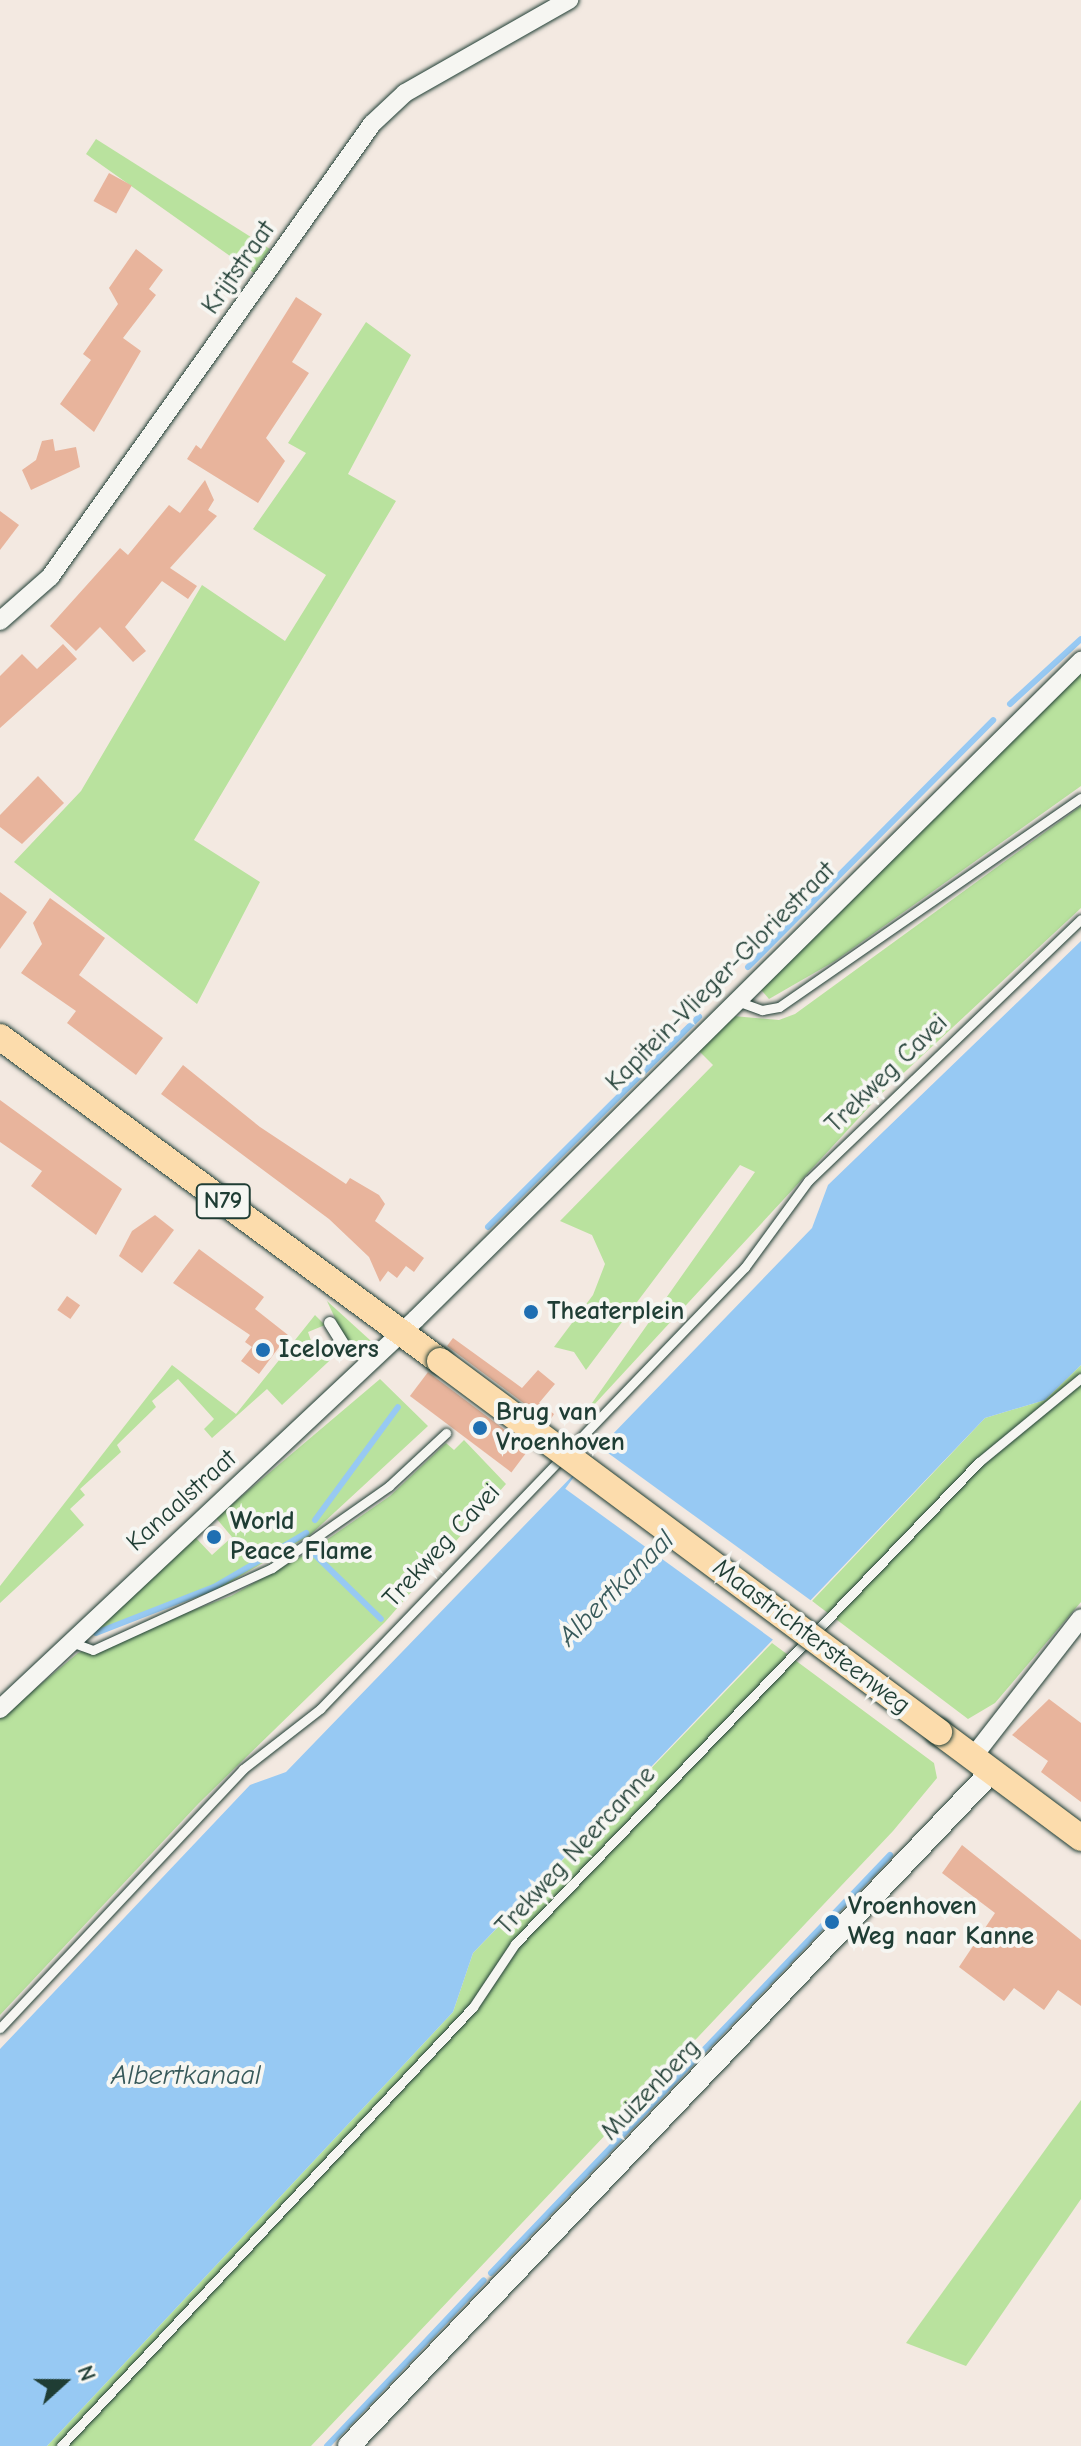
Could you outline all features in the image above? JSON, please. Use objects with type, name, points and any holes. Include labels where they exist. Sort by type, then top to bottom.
[{"type":"main road","name":"Maastrichtersteenweg","points":[[0,1037],[1081,1838]]},
{"type":"street","name":"Krijtstraat","points":[[0,621],[50,577],[372,124],[405,93],[569,0]]},
{"type":"street","name":"Kapitein-Vlieger-Gloriestraat","points":[[398,1329],[1081,661]]},
{"type":"street","points":[[330,1323],[343,1344]]},
{"type":"street","name":"Kanaalstraat","points":[[0,1709],[398,1329]]},
{"type":"street","points":[[982,1764],[1003,1714],[1081,1618]]},
{"type":"street","name":"Muizenberg","points":[[349,2446],[982,1764]]},
{"type":"lane","points":[[734,1000],[762,1010],[779,1007],[1081,798]]},
{"type":"lane","name":"Trekweg Cavei","points":[[0,2028],[243,1769],[320,1709],[745,1267],[808,1181],[1081,919]]},
{"type":"lane","name":"Trekweg Neercanne","points":[[61,2446],[473,2007],[526,1933],[979,1462],[1081,1378]]},
{"type":"lane","points":[[68,1641],[93,1650],[272,1568],[389,1486],[446,1433]]},
{"type":"green space","points":[[96,139],[270,249],[254,273],[86,154]]},
{"type":"green space","points":[[366,322],[411,355],[348,474],[396,501],[194,840],[260,882],[197,1004],[14,862],[81,791],[202,585],[285,641],[326,575],[253,529],[306,453],[288,443]]},
{"type":"green space","points":[[1081,665],[1081,786],[835,961],[769,999],[757,985]]},
{"type":"green space","points":[[1081,806],[1081,908],[880,1095],[580,1420],[755,1172],[740,1165],[586,1370],[574,1352],[554,1347],[593,1295],[605,1264],[592,1235],[560,1221],[713,1065],[696,1048],[733,1016],[779,1020],[795,1014]]},
{"type":"green space","points":[[327,1301],[371,1341],[368,1354],[346,1342]]},
{"type":"green space","points":[[315,1315],[325,1325],[308,1332],[316,1355],[342,1349],[282,1405],[267,1389],[212,1438],[204,1429],[214,1419],[178,1379],[152,1401],[156,1407],[117,1445],[121,1452],[80,1489],[85,1495],[70,1509],[84,1525],[0,1603],[0,1586],[172,1365],[236,1414]]},
{"type":"green space","points":[[1081,1365],[1081,1602],[995,1703],[968,1719],[812,1601],[985,1418],[1045,1400]]},
{"type":"green space","points":[[380,1379],[428,1426],[309,1536],[217,1590],[92,1634],[195,1537],[212,1555],[232,1537],[216,1518]]},
{"type":"green space","points":[[464,1440],[506,1484],[385,1622],[199,1803],[0,2015],[0,1718],[78,1653],[231,1596],[312,1550],[390,1496],[446,1443],[454,1450]]},
{"type":"green space","points":[[772,1643],[934,1763],[937,1778],[893,1831],[311,2446],[47,2446],[453,2012],[473,1953]]},
{"type":"green space","points":[[1081,2100],[1081,2199],[966,2366],[906,2343]]},
{"type":"water","name":"Albertkanaal","points":[[1081,941],[1081,1365],[1045,1400],[985,1418],[473,1953],[453,2012],[47,2446],[0,2446],[0,2049],[250,1785],[286,1772],[812,1228],[828,1185]]},
{"type":"pier","points":[[597,1445],[815,1604],[784,1647],[565,1489]]},
{"type":"building","points":[[109,173],[132,186],[116,214],[93,201]]},
{"type":"building","points":[[136,249],[163,270],[149,289],[156,295],[123,338],[141,351],[94,432],[60,404],[91,360],[83,354],[118,304],[109,288]]},
{"type":"building","points":[[296,297],[322,314],[292,362],[309,373],[266,438],[285,461],[258,503],[187,459],[196,445],[201,449]]},
{"type":"building","points":[[53,439],[55,451],[76,447],[80,467],[31,490],[22,470],[36,460],[42,441]]},
{"type":"building","points":[[205,480],[214,500],[208,510],[217,516],[170,568],[197,586],[188,599],[162,581],[125,627],[146,651],[133,662],[100,627],[76,651],[50,626],[120,548],[128,555],[169,505],[180,513]]},
{"type":"building","points":[[0,511],[19,525],[0,550]]},
{"type":"building","points":[[63,644],[77,659],[0,728],[0,676],[22,654],[37,669]]},
{"type":"building","points":[[38,776],[64,803],[22,844],[0,827],[0,815]]},
{"type":"building","points":[[0,892],[27,912],[0,949]]},
{"type":"building","points":[[50,898],[105,938],[79,975],[163,1038],[136,1075],[67,1023],[76,1011],[21,973],[42,944],[33,923]]},
{"type":"building","points":[[183,1065],[260,1127],[346,1184],[350,1178],[379,1195],[385,1204],[375,1221],[424,1258],[414,1272],[406,1266],[397,1278],[388,1271],[380,1282],[369,1257],[329,1219],[161,1094]]},
{"type":"building","points":[[0,1100],[122,1189],[96,1235],[31,1186],[42,1171],[0,1142]]},
{"type":"building","points":[[155,1215],[174,1230],[142,1273],[119,1256],[132,1231]]},
{"type":"building","points":[[199,1249],[264,1297],[255,1309],[288,1335],[259,1374],[241,1361],[252,1347],[245,1342],[250,1335],[173,1283]]},
{"type":"building","points":[[67,1296],[80,1305],[70,1319],[57,1310]]},
{"type":"building","points":[[453,1338],[522,1388],[538,1370],[555,1384],[539,1403],[554,1414],[549,1422],[447,1346]]},
{"type":"building","points":[[428,1372],[529,1448],[511,1472],[410,1396]]},
{"type":"building","points":[[1049,1699],[1081,1723],[1081,1802],[1041,1772],[1048,1761],[1012,1735]]},
{"type":"building","points":[[962,1845],[1081,1940],[1081,2006],[1058,1990],[1044,2010],[1014,1988],[1004,2001],[959,1967],[995,1913],[942,1873]]},
{"type":"waterway","points":[[1010,704],[1081,639]]},
{"type":"waterway","points":[[748,967],[993,720]]},
{"type":"waterway","points":[[488,1227],[699,1017]]},
{"type":"waterway","points":[[315,1520],[398,1407]]},
{"type":"waterway","points":[[96,1633],[214,1587],[306,1533]]},
{"type":"waterway","points":[[312,1552],[381,1619]]},
{"type":"waterway","points":[[491,2273],[890,1855]]},
{"type":"waterway","points":[[327,2446],[484,2280]]},
{"type":"place","name":"Theaterplein","points":[[531,1312]]},
{"type":"place","name":"Icelovers","points":[[263,1350]]},
{"type":"place","name":"Brug van Vroenhoven","points":[[480,1428]]},
{"type":"place","name":"World Peace Flame","points":[[214,1537]]},
{"type":"place","name":"Vroenhoven Weg naar Kanne","points":[[832,1922]]}]
